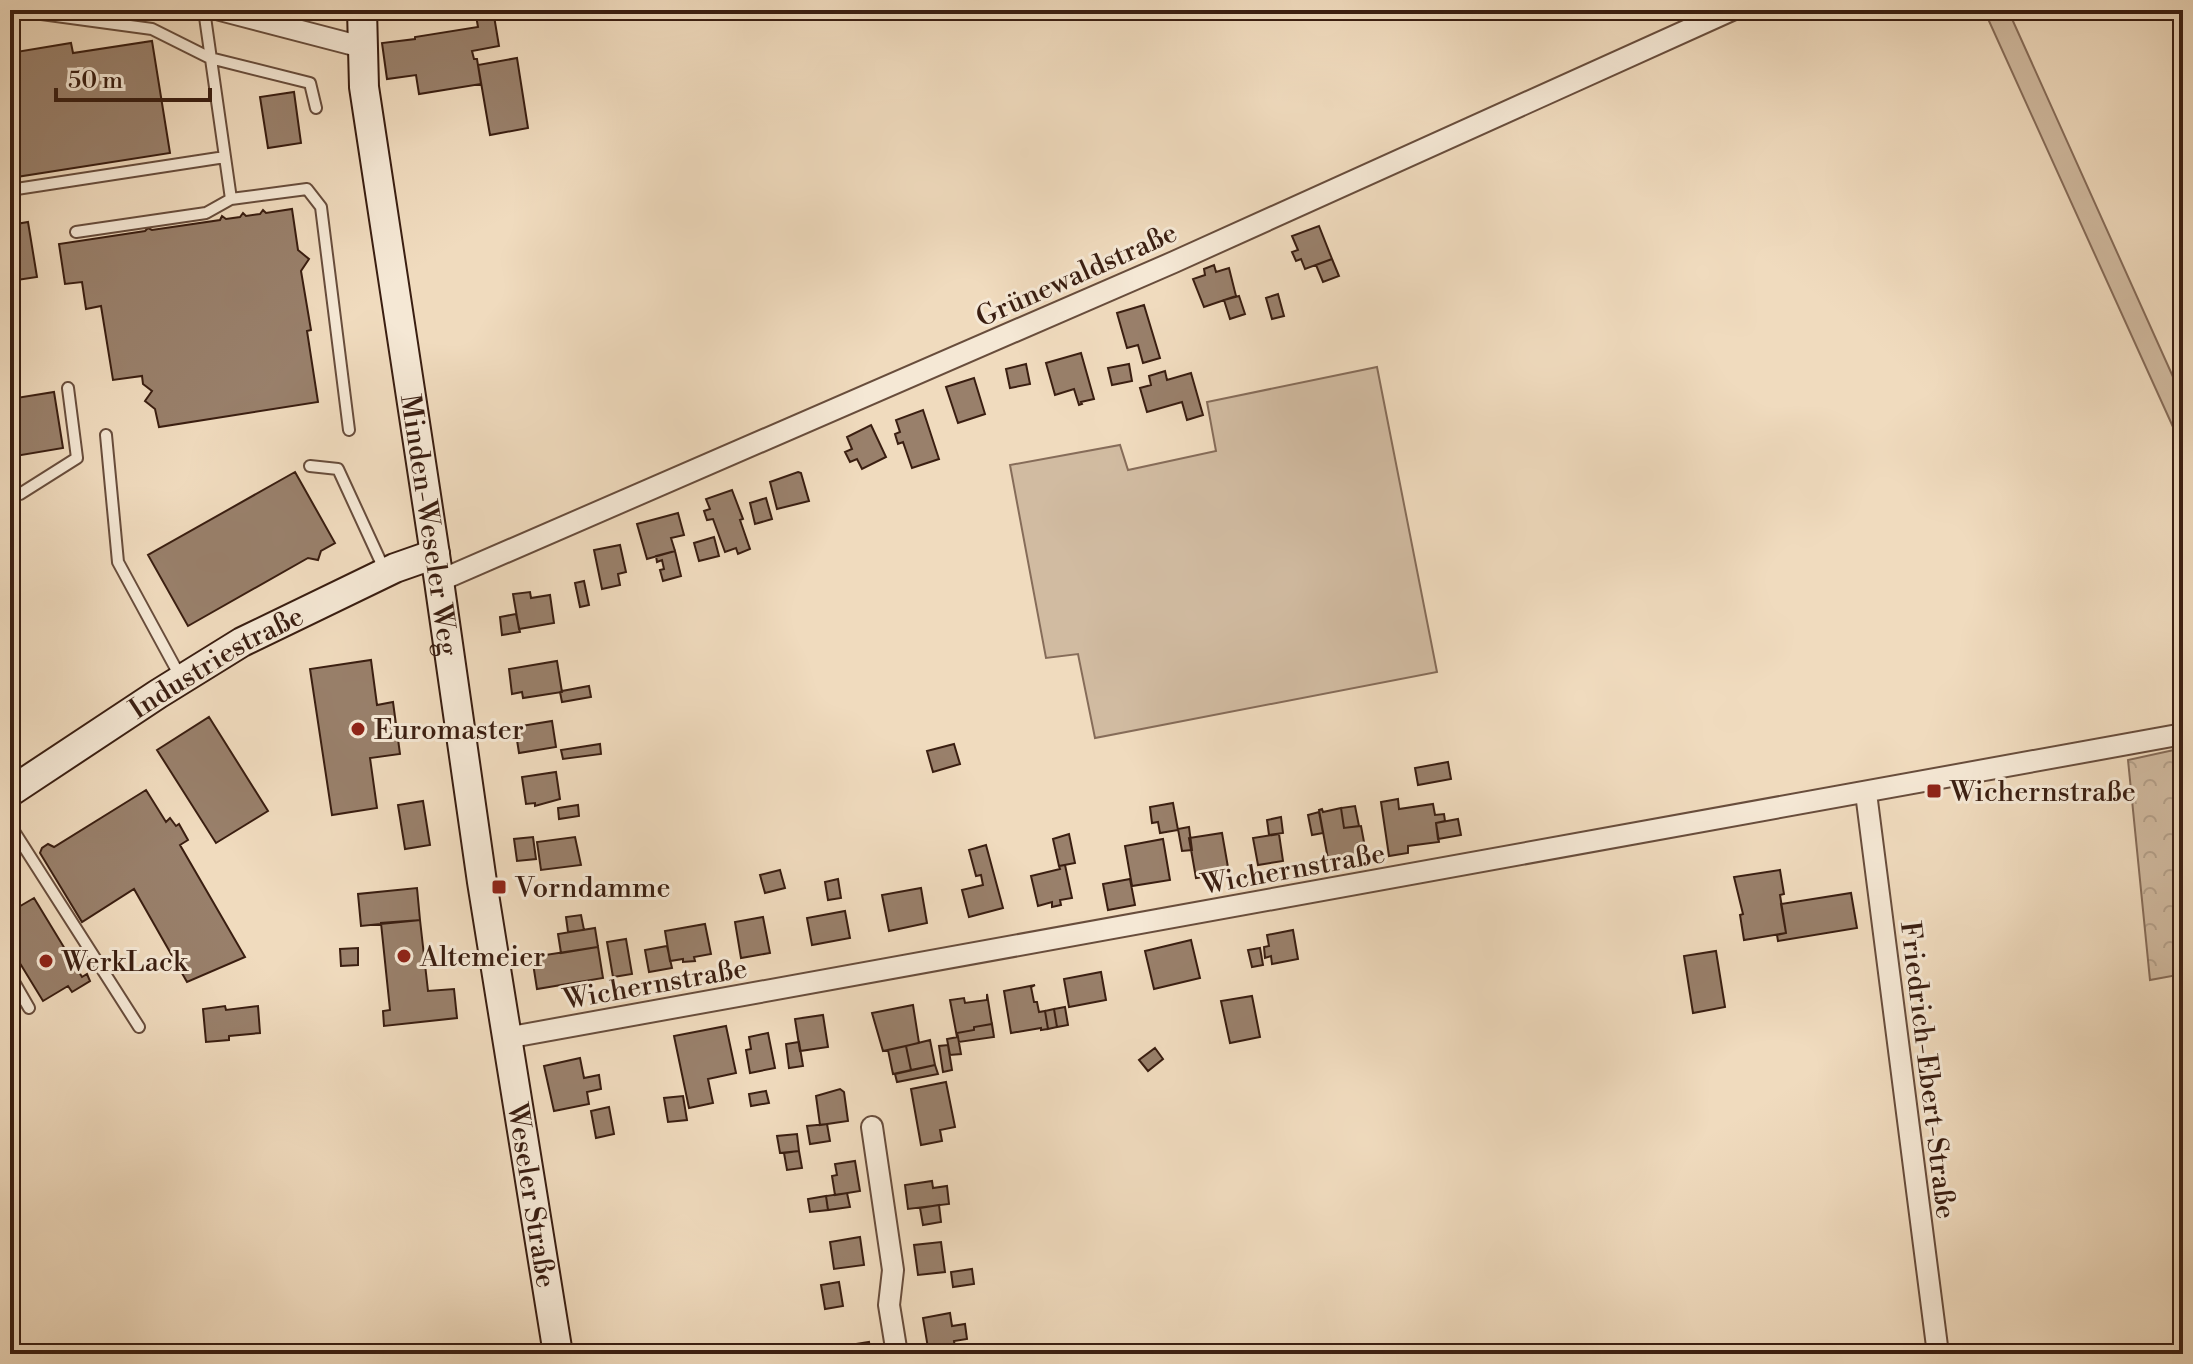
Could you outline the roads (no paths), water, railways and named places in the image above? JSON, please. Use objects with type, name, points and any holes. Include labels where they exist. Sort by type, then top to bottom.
[{"type":"street","points":[[220,10],[362,47]]},
{"type":"street","name":"Minden-Weseler Weg","points":[[362,10],[364,87],[506,1038]]},
{"type":"street","name":"Grünewaldstraße","points":[[437,567],[1160,269],[1732,10]]},
{"type":"street","name":"Industriestraße","points":[[12,786],[242,642],[386,572],[437,567]]},
{"type":"street","name":"Wichernstraße","points":[[506,1038],[2183,734]]},
{"type":"street","name":"Friedrich-Ebert-Straße","points":[[1866,793],[1938,1354]]},
{"type":"street","name":"Weseler Straße","points":[[506,1038],[558,1354]]},
{"type":"street","points":[[872,1127],[893,1270],[889,1305],[897,1354]]},
{"type":"lane","points":[[12,10],[152,29],[210,58],[310,83],[316,108]]},
{"type":"lane","points":[[204,10],[231,199]]},
{"type":"lane","points":[[10,190],[225,157]]},
{"type":"lane","points":[[76,232],[206,213],[231,199],[307,189],[321,207],[349,430]]},
{"type":"lane","points":[[10,496],[20,494],[77,458],[68,388]]},
{"type":"lane","points":[[106,435],[118,562],[182,680]]},
{"type":"lane","points":[[310,466],[338,469],[386,572]]},
{"type":"lane","points":[[10,825],[139,1027]]},
{"type":"lane","points":[[10,975],[29,1008]]},
{"type":"place","name":"Euromaster","points":[[358,729]]},
{"type":"place","name":"Wichernstraße","points":[[1934,791]]},
{"type":"place","name":"Vorndamme","points":[[499,887]]},
{"type":"place","name":"Altemeier","points":[[404,956]]},
{"type":"place","name":"WerkLack","points":[[46,961]]}]
